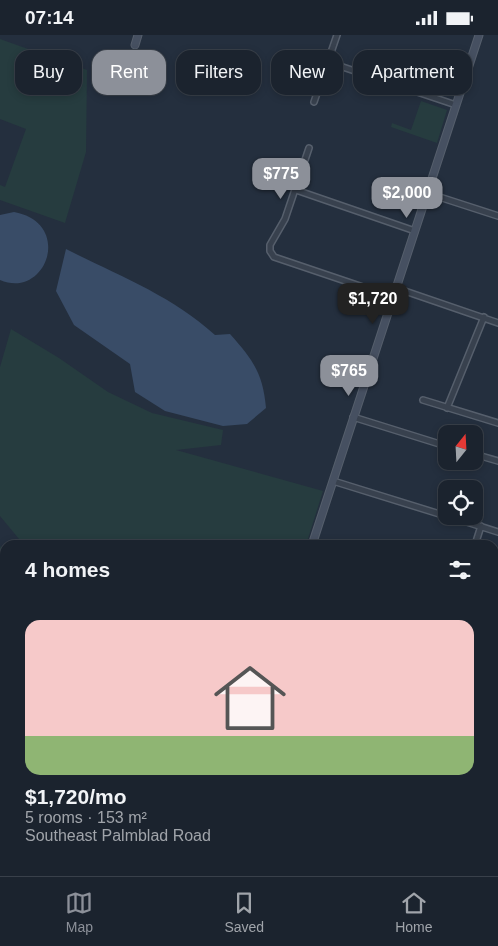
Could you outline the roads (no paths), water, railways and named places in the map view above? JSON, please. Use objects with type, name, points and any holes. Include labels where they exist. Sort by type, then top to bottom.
[{"type":"street","points":[[135,45],[138,35]]},
{"type":"street","points":[[331,50],[337,35]]},
{"type":"street","points":[[314,540],[479,35]]},
{"type":"street","points":[[343,67],[456,105]]},
{"type":"street","points":[[314,102],[316,95]]},
{"type":"street","points":[[309,148],[284,222],[270,245],[270,251],[276,259],[366,288],[396,287],[498,323]]},
{"type":"street","points":[[296,190],[415,231]]},
{"type":"street","points":[[427,193],[498,216]]},
{"type":"street","points":[[448,408],[484,317]]},
{"type":"street","points":[[422,400],[498,423]]},
{"type":"street","points":[[353,417],[438,444]]},
{"type":"street","points":[[483,457],[498,461]]},
{"type":"street","points":[[333,481],[438,513]]},
{"type":"street","points":[[478,525],[498,531]]},
{"type":"street","points":[[477,540],[481,526]]},
{"type":"water","points":[[14,212],[33,219],[44,230],[48,244],[47,258],[40,270],[30,279],[16,283],[0,280],[0,215]]},
{"type":"water","points":[[66,249],[162,297],[181,308],[215,335],[230,334],[256,368],[265,396],[266,408],[247,424],[223,426],[165,411],[135,392],[130,364],[74,325],[56,291]]}]
